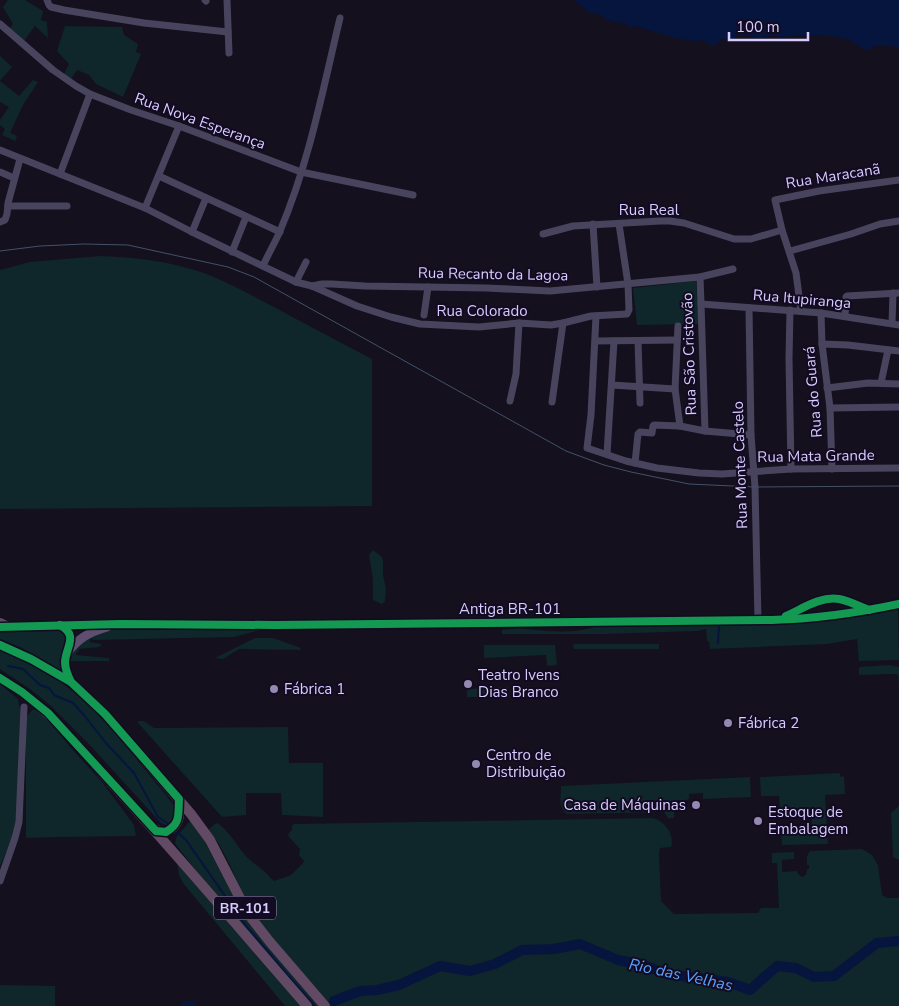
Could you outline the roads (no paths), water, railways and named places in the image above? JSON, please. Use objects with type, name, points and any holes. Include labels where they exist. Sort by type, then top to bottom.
[{"type":"highway","name":"BR-101","points":[[0,645],[32,659],[71,682],[105,714],[192,814],[210,840],[252,919],[325,1006]]},
{"type":"highway","name":"BR-101","points":[[0,678],[22,692],[48,713],[152,827],[307,1006]]},
{"type":"highway","points":[[152,827],[156,831],[166,832],[176,824],[179,800]]},
{"type":"main road","name":"Antiga BR-101","points":[[121,624],[275,625],[758,620],[832,616],[899,604]]},
{"type":"main road","points":[[3,626],[121,624]]},
{"type":"main road","points":[[66,654],[78,641],[89,633],[121,624]]},
{"type":"main road","points":[[60,625],[67,630],[70,637],[65,667],[71,682]]},
{"type":"street","points":[[47,0],[51,7],[64,10],[144,23],[228,32]]},
{"type":"street","points":[[227,0],[229,53]]},
{"type":"street","points":[[263,266],[280,232],[301,172],[311,139],[340,18]]},
{"type":"street","name":"Rua Nova Esperança","points":[[0,24],[53,70],[90,94],[301,172],[413,195]]},
{"type":"street","points":[[60,174],[90,94]]},
{"type":"street","points":[[145,208],[180,126]]},
{"type":"street","points":[[0,150],[145,208],[296,282],[312,286]]},
{"type":"street","points":[[0,222],[6,219],[14,178],[20,159]]},
{"type":"street","points":[[0,172],[14,178]]},
{"type":"street","points":[[159,176],[280,232]]},
{"type":"street","name":"Rua Maracanã","points":[[782,230],[776,200],[819,191],[899,180]]},
{"type":"street","points":[[192,232],[206,198]]},
{"type":"street","points":[[8,206],[67,206]]},
{"type":"street","points":[[232,252],[246,217]]},
{"type":"street","name":"Rua Real","points":[[543,234],[564,228],[593,224],[670,221],[684,223],[739,240],[756,238],[782,230]]},
{"type":"street","points":[[790,251],[880,224],[899,221]]},
{"type":"street","points":[[593,224],[597,288]]},
{"type":"street","points":[[619,224],[628,284]]},
{"type":"street","points":[[782,230],[798,280],[801,311]]},
{"type":"street","points":[[296,282],[306,262]]},
{"type":"street","name":"Rua Recanto da Lagoa","points":[[312,286],[332,284],[550,291],[700,277],[733,269]]},
{"type":"street","name":"Rua São Cristovão","points":[[700,277],[705,431]]},
{"type":"street","name":"Rua Colorado","points":[[312,286],[357,306],[414,323],[479,327],[519,323],[541,325],[563,323],[591,316],[628,314],[630,310],[628,284]]},
{"type":"street","points":[[424,315],[428,287]]},
{"type":"street","points":[[845,316],[847,296],[896,293],[895,324]]},
{"type":"street","name":"Rua Itupiranga","points":[[701,304],[821,313],[895,324]]},
{"type":"street","name":"Rua Monte Castelo","points":[[749,308],[751,436],[756,491],[758,620]]},
{"type":"street","points":[[790,310],[788,358],[791,469]]},
{"type":"street","name":"Rua do Guará","points":[[821,313],[822,344],[830,408],[832,470]]},
{"type":"street","points":[[596,316],[596,340],[678,340]]},
{"type":"street","points":[[510,401],[516,374],[519,323]]},
{"type":"street","points":[[552,402],[563,323]]},
{"type":"street","points":[[678,326],[675,388],[680,426]]},
{"type":"street","name":"Rua Mata Grande","points":[[596,340],[587,448],[635,463],[699,473],[722,474],[791,469],[899,468]]},
{"type":"street","points":[[607,454],[614,341]]},
{"type":"street","points":[[638,341],[640,403]]},
{"type":"street","points":[[822,344],[899,351]]},
{"type":"street","points":[[882,383],[888,350]]},
{"type":"street","points":[[827,388],[882,383],[899,384]]},
{"type":"street","points":[[612,385],[675,388]]},
{"type":"street","points":[[830,408],[899,407]]},
{"type":"street","name":"Rua São Cristovão","points":[[635,463],[638,433],[652,433],[654,425],[680,426],[751,436]]},
{"type":"street","points":[[0,881],[19,822],[24,707]]},
{"type":"water","points":[[575,0],[899,0],[899,47],[876,45],[872,49],[864,50],[846,39],[838,37],[813,35],[780,37],[772,35],[757,39],[737,34],[734,40],[721,39],[714,46],[702,40],[696,42],[682,40],[635,26],[629,28],[626,23],[612,22],[599,14],[588,12]]},
{"type":"waterway","points":[[718,643],[719,625]]},
{"type":"waterway","points":[[8,666],[23,669],[40,685],[49,688],[54,695],[73,703],[134,773],[158,817],[170,825]]},
{"type":"waterway","points":[[175,830],[186,840],[246,926],[314,1006]]},
{"type":"waterway","name":"Rio das Velhas","points":[[334,1001],[360,991],[377,990],[399,985],[440,966],[470,971],[495,964],[522,950],[554,949],[580,944],[618,960],[643,965],[667,974],[728,982],[750,990],[777,966],[796,968],[814,977],[834,976],[877,943],[899,941]]},
{"type":"waterway","name":"Rio das Velhas","points":[[186,1006],[192,1006]]},
{"type":"tram line","points":[[0,251],[40,246],[128,245],[228,267],[254,277],[566,451],[604,465],[689,484],[755,487],[899,486]]},
{"type":"place","name":"Teatro Ivens Dias Branco","points":[[468,684]]},
{"type":"place","name":"Fábrica 1","points":[[274,689]]},
{"type":"place","name":"Fábrica 2","points":[[728,723]]},
{"type":"place","name":"Centro de Distribuição","points":[[476,764]]},
{"type":"place","name":"Casa de Máquinas","points":[[696,805]]},
{"type":"place","name":"Estoque de Embalagem","points":[[758,821]]}]
